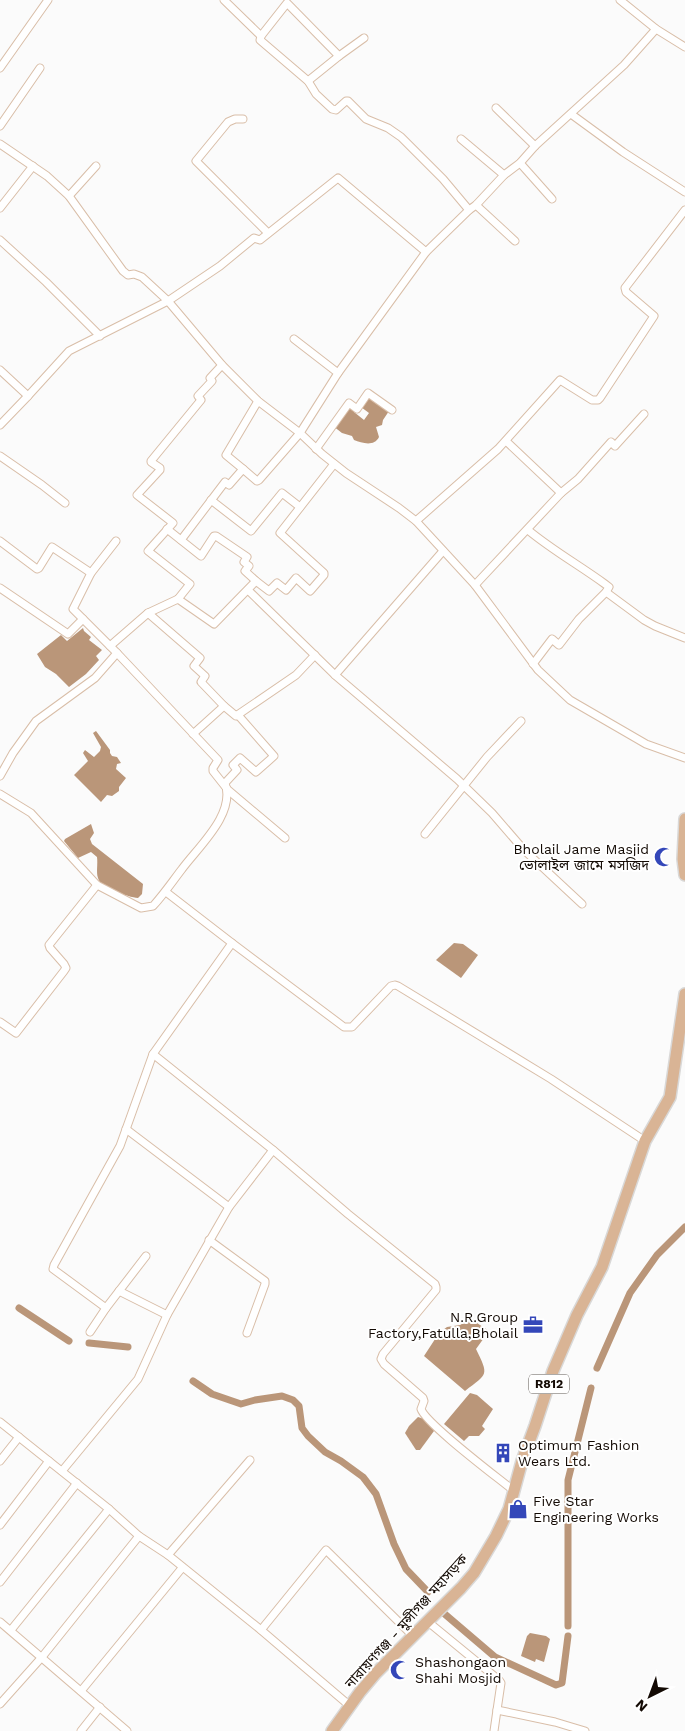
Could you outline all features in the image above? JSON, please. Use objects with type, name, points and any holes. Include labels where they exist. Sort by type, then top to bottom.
[{"type":"main road","points":[[685,819],[683,859],[685,875]]},
{"type":"main road","name":"নারায়ণগঞ্জ - মুন্সীগঞ্জ মহাসড়ক","points":[[332,1731],[376,1673],[474,1573],[496,1536],[509,1509],[522,1461],[553,1371],[577,1315],[602,1267],[645,1140],[670,1097],[683,1025],[685,994]]},
{"type":"street","points":[[0,68],[48,0]]},
{"type":"street","points":[[224,0],[261,36],[260,40],[308,81],[316,94],[332,109],[337,109],[348,101],[366,119],[393,131],[444,179],[468,210]]},
{"type":"street","points":[[620,0],[656,29],[685,47]]},
{"type":"street","points":[[261,36],[287,3],[338,56]]},
{"type":"street","points":[[258,401],[226,455],[258,481],[300,433],[338,374],[426,252],[468,210],[476,205],[504,174],[520,163],[535,146],[624,65],[656,29]]},
{"type":"street","points":[[308,81],[338,56],[364,38]]},
{"type":"street","points":[[0,126],[40,68]]},
{"type":"street","points":[[496,108],[535,146]]},
{"type":"street","points":[[571,114],[622,152],[685,192]]},
{"type":"street","points":[[243,119],[235,119],[228,122],[196,161],[268,233]]},
{"type":"street","points":[[461,139],[504,174]]},
{"type":"street","points":[[0,144],[47,176],[69,196],[126,274],[142,277],[168,301],[222,365],[258,401],[300,433],[334,464],[416,521],[474,585],[538,670],[570,700],[646,744],[685,758]]},
{"type":"street","points":[[520,163],[552,199]]},
{"type":"street","points":[[0,208],[33,166]]},
{"type":"street","points":[[69,196],[96,166]]},
{"type":"street","points":[[0,424],[69,351],[168,301],[220,266],[254,238],[260,240],[338,178],[426,252]]},
{"type":"street","points":[[476,205],[515,241]]},
{"type":"street","points":[[416,521],[498,449],[560,380],[592,400],[600,398],[654,316],[626,292],[624,288],[685,210]]},
{"type":"street","points":[[0,240],[46,282],[100,336]]},
{"type":"street","points":[[294,339],[338,374]]},
{"type":"street","points":[[110,646],[148,613],[178,600],[190,584],[148,551],[172,523],[137,495],[161,468],[151,462],[151,460],[202,400],[198,396],[212,381],[210,378],[222,365]]},
{"type":"street","points":[[0,370],[28,396]]},
{"type":"street","points":[[316,449],[349,402],[357,409],[368,393],[392,410]]},
{"type":"street","points":[[474,585],[561,494],[578,479],[611,442],[615,446],[644,414]]},
{"type":"street","points":[[506,441],[561,494]]},
{"type":"street","points":[[0,456],[42,484],[65,503]]},
{"type":"street","points":[[168,529],[201,556],[214,536],[216,536],[247,557],[244,562],[249,566],[245,571],[269,591],[276,583],[286,590],[296,578],[311,591],[324,573],[280,533],[334,464]]},
{"type":"street","points":[[181,540],[225,482],[229,485],[243,469]]},
{"type":"street","points":[[211,500],[251,531],[282,492],[300,507]]},
{"type":"street","points":[[528,530],[542,542],[560,552],[609,587],[579,619],[559,645],[552,639],[533,664]]},
{"type":"street","points":[[116,541],[91,572],[73,609],[218,760],[213,771],[228,790],[285,838]]},
{"type":"street","points":[[0,542],[37,569],[52,547],[91,572]]},
{"type":"street","points":[[335,675],[443,551]]},
{"type":"street","points":[[178,600],[214,624],[256,581]]},
{"type":"street","points":[[0,588],[68,634],[83,619]]},
{"type":"street","points":[[248,590],[335,675],[463,785],[492,813],[524,850],[582,904]]},
{"type":"street","points":[[606,592],[655,626],[685,638]]},
{"type":"street","points":[[0,794],[31,814],[97,885],[140,908],[153,906],[166,892],[215,828],[226,802],[228,790],[225,783],[237,770],[233,765],[240,758],[256,772],[274,756],[238,715],[235,716],[202,683],[205,676],[194,666],[200,658],[148,613]]},
{"type":"street","points":[[0,776],[13,753],[36,721],[95,678],[117,653]]},
{"type":"street","points":[[238,715],[296,674],[315,656]]},
{"type":"street","points":[[194,734],[224,706]]},
{"type":"street","points":[[425,834],[487,756],[521,721]]},
{"type":"street","points":[[0,1022],[16,1033],[64,971],[66,968],[64,964],[49,945],[97,885]]},
{"type":"street","points":[[166,892],[344,1027],[352,1027],[391,986],[398,986],[551,1079],[645,1140]]},
{"type":"street","points":[[106,1308],[53,1269],[120,1146],[154,1054],[232,943]]},
{"type":"street","points":[[154,1054],[434,1284],[436,1290],[383,1354],[381,1359],[384,1364],[423,1398],[422,1409],[424,1414],[446,1435],[514,1491]]},
{"type":"street","points":[[126,1129],[230,1208]]},
{"type":"street","points":[[62,1471],[138,1378],[167,1316],[210,1240],[230,1208],[273,1150]]},
{"type":"street","points":[[210,1240],[265,1281],[266,1284],[247,1333]]},
{"type":"street","points":[[90,1332],[146,1256]]},
{"type":"street","points":[[119,1291],[167,1316]]},
{"type":"street","points":[[0,1422],[109,1509],[139,1536],[168,1555],[261,1630],[350,1706]]},
{"type":"street","points":[[0,1461],[19,1437]]},
{"type":"street","points":[[168,1555],[250,1460]]},
{"type":"street","points":[[0,1524],[49,1461]]},
{"type":"street","points":[[0,1582],[77,1483]]},
{"type":"street","points":[[109,1509],[4,1628],[42,1656],[127,1731]]},
{"type":"street","points":[[0,1704],[42,1656],[139,1536]]},
{"type":"street","points":[[261,1630],[326,1550],[412,1636]]},
{"type":"street","points":[[81,1690],[182,1568]]},
{"type":"street","points":[[427,1621],[501,1683],[494,1731]]},
{"type":"street","points":[[81,1731],[100,1707]]},
{"type":"street","points":[[496,1710],[555,1722],[585,1731]]},
{"type":"shaded area","points":[[369,396],[389,411],[382,425],[376,427],[379,437],[371,443],[354,440],[352,436],[342,433],[333,426],[349,405],[364,420],[369,413],[361,407]]},
{"type":"shaded area","points":[[83,628],[91,637],[89,640],[102,650],[96,656],[99,660],[86,674],[69,687],[56,674],[45,667],[37,654],[61,635],[67,641]]},
{"type":"shaded area","points":[[96,731],[110,750],[112,756],[117,757],[121,763],[117,764],[116,769],[126,778],[119,787],[119,791],[112,796],[107,795],[101,802],[74,775],[88,761],[83,753],[85,750],[94,757],[100,751],[101,747],[93,733]]},
{"type":"shaded area","points":[[91,824],[94,833],[90,839],[92,844],[143,884],[142,894],[138,898],[121,894],[100,882],[97,876],[97,857],[91,852],[78,858],[64,841]]},
{"type":"shaded area","points":[[454,943],[463,944],[478,955],[461,978],[436,960]]},
{"type":"shaded area","points":[[471,1319],[489,1331],[476,1349],[483,1364],[484,1373],[478,1381],[465,1391],[424,1356],[439,1333],[447,1327],[460,1325]]},
{"type":"shaded area","points":[[470,1393],[477,1395],[493,1409],[482,1426],[485,1429],[479,1436],[469,1436],[464,1441],[444,1424]]},
{"type":"shaded area","points":[[418,1417],[428,1422],[434,1431],[420,1450],[416,1450],[405,1433]]},
{"type":"shaded area","points":[[530,1633],[546,1636],[550,1639],[544,1662],[536,1659],[535,1662],[521,1656],[527,1636]]},
{"type":"waterway","points":[[597,1368],[630,1293],[657,1255],[685,1227]]},
{"type":"waterway","points":[[19,1308],[69,1341]]},
{"type":"waterway","points":[[89,1343],[128,1347]]},
{"type":"waterway","points":[[193,1381],[212,1394],[241,1404],[282,1396],[293,1400],[299,1406],[302,1428],[308,1436],[325,1452],[363,1477],[376,1494],[394,1544],[406,1569],[428,1592]]},
{"type":"waterway","points":[[568,1626],[568,1480],[591,1388]]},
{"type":"waterway","points":[[440,1610],[495,1657],[556,1685],[562,1683],[568,1636]]},
{"type":"place","name":"Bholail Jame Masjid ভোলাইল জামে মসজিদ","points":[[664,857]]},
{"type":"place","name":"N.R.Group Factory,Fatulla,Bholail","points":[[533,1325]]},
{"type":"place","name":"Optimum Fashion Wears Ltd.","points":[[503,1453]]},
{"type":"place","name":"Five Star Engineering Works","points":[[518,1509]]},
{"type":"place","name":"Shashongaon Shahi Mosjid","points":[[400,1670]]}]
